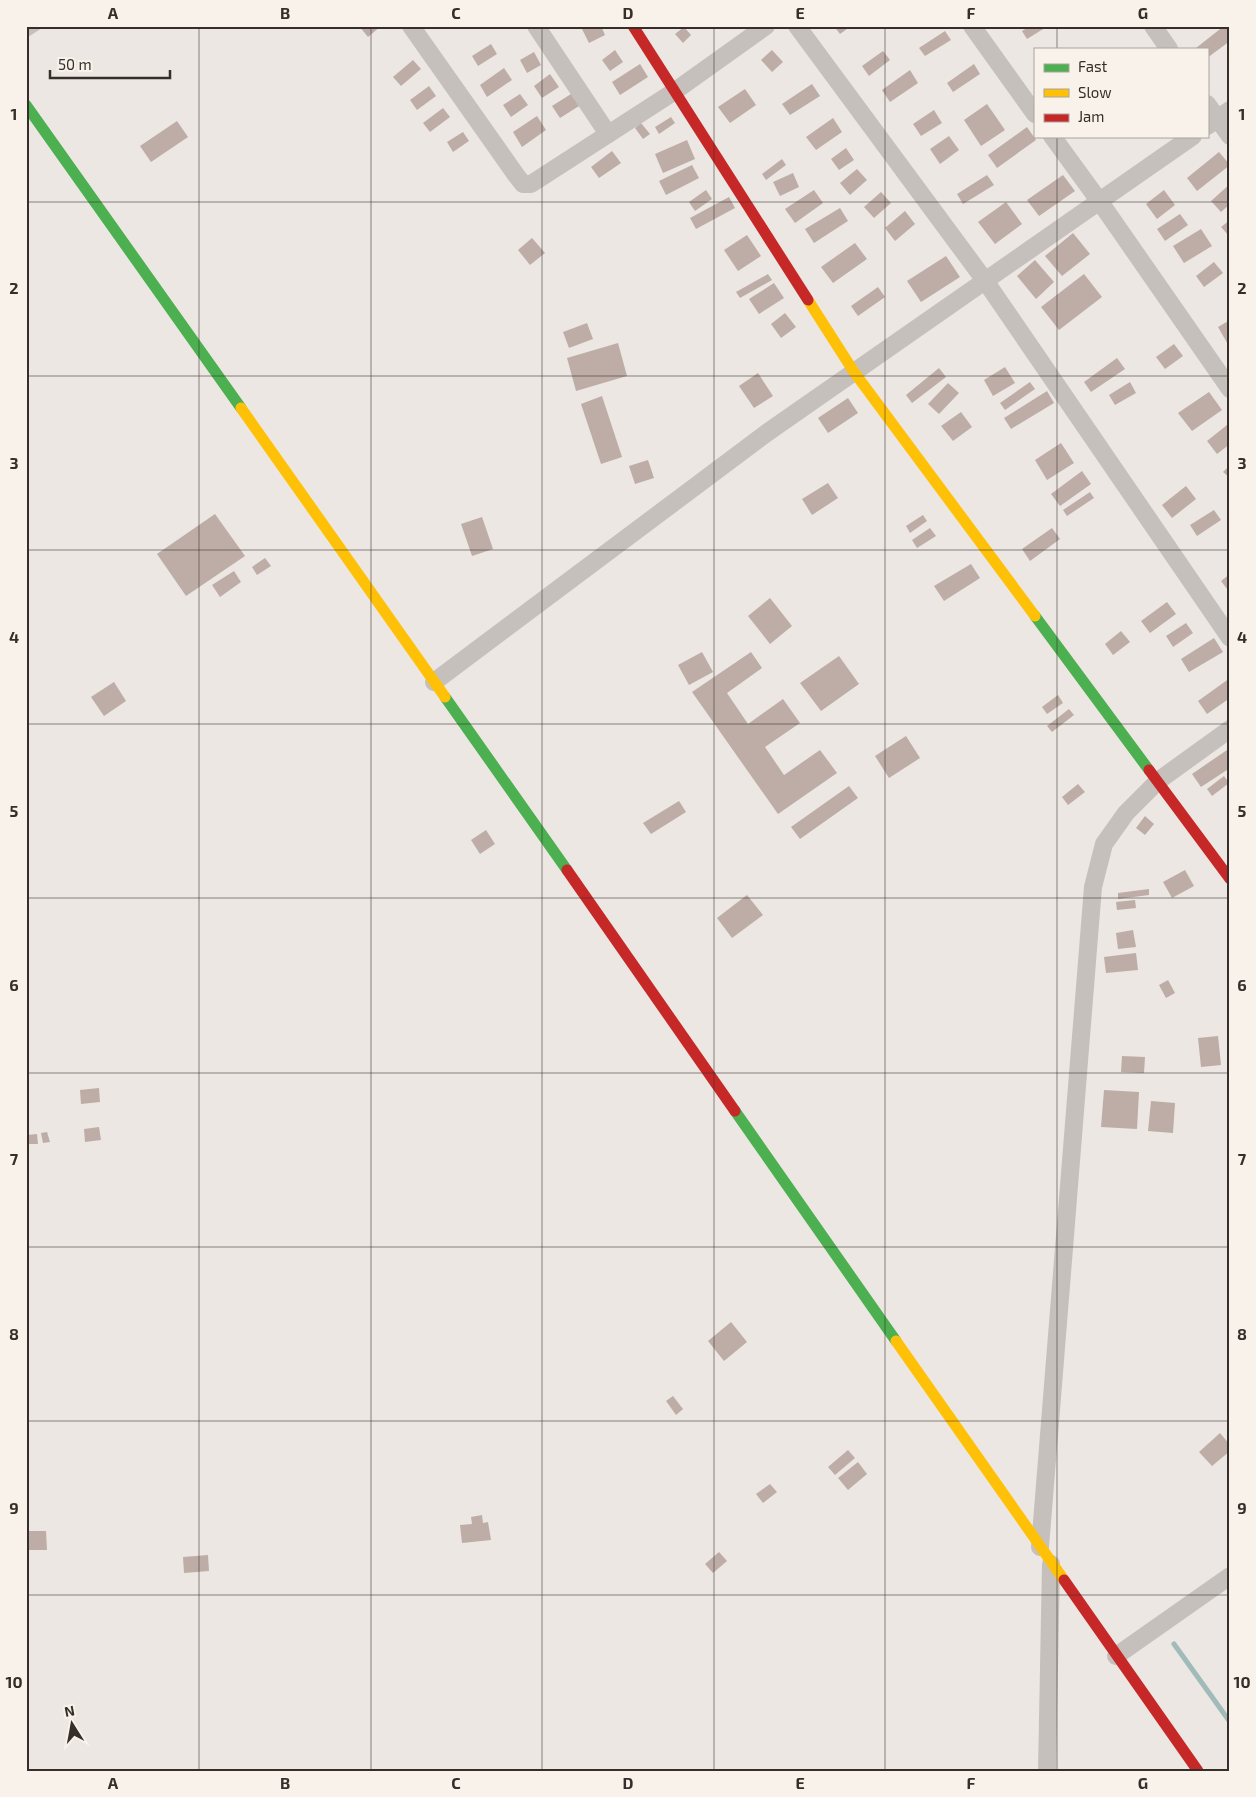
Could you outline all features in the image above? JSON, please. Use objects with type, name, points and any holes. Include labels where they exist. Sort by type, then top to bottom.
[{"type":"main road","points":[[633,26],[854,372],[1230,879]]},
{"type":"main road","points":[[26,105],[434,682],[1198,1771]]},
{"type":"street","points":[[411,26],[523,184],[531,184],[538,180],[675,91],[766,26]]},
{"type":"street","points":[[536,26],[608,134]]},
{"type":"street","points":[[797,26],[986,282],[1230,638]]},
{"type":"street","points":[[972,26],[1034,113]]},
{"type":"street","points":[[1153,26],[1168,48]]},
{"type":"street","points":[[1208,105],[1230,136]]},
{"type":"street","points":[[1053,138],[1230,389]]},
{"type":"street","points":[[434,682],[768,432],[1190,138]]},
{"type":"street","points":[[1040,1548],[1093,887],[1104,844],[1126,813],[1158,781],[1230,729]]},
{"type":"street","points":[[1047,1771],[1051,1564]]},
{"type":"street","points":[[1116,1656],[1230,1576]]},
{"type":"lane","points":[[26,33],[38,26]]},
{"type":"building","points":[[359,26],[381,26],[368,37]]},
{"type":"building","points":[[588,26],[601,26],[605,35],[589,43],[582,29]]},
{"type":"building","points":[[834,26],[851,26],[840,34]]},
{"type":"building","points":[[1030,26],[1048,26],[1027,39],[1022,31]]},
{"type":"building","points":[[1224,26],[1230,26],[1230,41],[1208,57],[1208,48],[1196,48]]},
{"type":"building","points":[[684,27],[691,35],[683,43],[675,34]]},
{"type":"building","points":[[945,31],[951,40],[925,56],[919,48]]},
{"type":"building","points":[[491,44],[497,54],[478,66],[472,56]]},
{"type":"building","points":[[615,50],[623,62],[610,71],[602,60]]},
{"type":"building","points":[[772,50],[783,62],[772,72],[761,60]]},
{"type":"building","points":[[883,51],[890,60],[869,76],[862,66]]},
{"type":"building","points":[[534,52],[541,65],[527,73],[520,60]]},
{"type":"building","points":[[413,60],[421,69],[401,86],[393,77]]},
{"type":"building","points":[[640,64],[648,77],[620,95],[612,82]]},
{"type":"building","points":[[974,64],[980,74],[953,92],[947,83]]},
{"type":"building","points":[[504,68],[512,80],[487,97],[480,85]]},
{"type":"building","points":[[910,70],[918,83],[890,102],[882,90]]},
{"type":"building","points":[[550,74],[559,87],[542,98],[534,86]]},
{"type":"building","points":[[812,84],[820,96],[790,115],[782,104]]},
{"type":"building","points":[[429,86],[436,96],[417,110],[410,100]]},
{"type":"building","points":[[745,89],[756,105],[730,123],[718,107]]},
{"type":"building","points":[[520,94],[528,105],[511,117],[503,105]]},
{"type":"building","points":[[571,94],[579,106],[560,118],[552,106]]},
{"type":"building","points":[[987,104],[1005,130],[981,146],[964,120]]},
{"type":"building","points":[[443,108],[450,117],[430,132],[423,123]]},
{"type":"building","points":[[934,110],[942,123],[921,136],[913,124]]},
{"type":"building","points":[[537,116],[546,130],[522,147],[513,132]]},
{"type":"building","points":[[671,117],[675,123],[659,134],[655,127]]},
{"type":"building","points":[[833,118],[842,132],[816,150],[806,137]]},
{"type":"building","points":[[177,121],[188,137],[151,162],[140,146]]},
{"type":"building","points":[[641,123],[650,134],[643,139],[635,128]]},
{"type":"building","points":[[1027,127],[1036,140],[997,168],[988,155]]},
{"type":"building","points":[[463,132],[469,141],[453,152],[447,142]]},
{"type":"building","points":[[949,136],[959,150],[940,164],[930,149]]},
{"type":"building","points":[[687,140],[695,159],[663,173],[655,154]]},
{"type":"building","points":[[846,148],[854,160],[839,170],[831,159]]},
{"type":"building","points":[[612,151],[621,163],[599,178],[591,167]]},
{"type":"building","points":[[1219,152],[1230,165],[1197,191],[1187,178]]},
{"type":"building","points":[[782,159],[786,165],[766,180],[762,174]]},
{"type":"building","points":[[692,165],[699,178],[666,195],[659,181]]},
{"type":"building","points":[[857,169],[867,180],[850,195],[840,183]]},
{"type":"building","points":[[793,173],[799,187],[780,196],[773,182]]},
{"type":"building","points":[[987,175],[994,185],[963,204],[957,194]]},
{"type":"building","points":[[1063,175],[1075,191],[1039,216],[1027,200]]},
{"type":"building","points":[[1230,184],[1230,204],[1221,212],[1211,201]]},
{"type":"building","points":[[706,190],[712,199],[695,211],[689,202]]},
{"type":"building","points":[[814,190],[823,203],[795,223],[785,209]]},
{"type":"building","points":[[1164,190],[1175,205],[1157,219],[1146,204]]},
{"type":"building","points":[[881,192],[891,203],[874,218],[864,207]]},
{"type":"building","points":[[729,197],[735,208],[696,229],[690,218]]},
{"type":"building","points":[[1006,202],[1022,224],[995,244],[978,222]]},
{"type":"building","points":[[840,208],[848,221],[814,243],[805,229]]},
{"type":"building","points":[[905,211],[915,224],[895,241],[885,228]]},
{"type":"building","points":[[1180,214],[1188,225],[1165,241],[1157,229]]},
{"type":"building","points":[[1230,220],[1230,237],[1221,227]]},
{"type":"building","points":[[1201,229],[1212,246],[1184,263],[1173,246]]},
{"type":"building","points":[[1073,233],[1090,254],[1062,276],[1045,256]]},
{"type":"building","points":[[747,235],[761,256],[738,271],[724,250]]},
{"type":"building","points":[[532,238],[545,253],[530,265],[518,250]]},
{"type":"building","points":[[855,243],[867,259],[833,283],[821,267]]},
{"type":"building","points":[[946,256],[960,277],[921,302],[907,281]]},
{"type":"building","points":[[1035,260],[1054,282],[1036,299],[1017,276]]},
{"type":"building","points":[[1214,262],[1223,273],[1204,287],[1196,276]]},
{"type":"building","points":[[768,274],[772,280],[740,298],[736,292]]},
{"type":"building","points":[[1084,274],[1102,297],[1059,330],[1041,307]]},
{"type":"building","points":[[774,283],[784,298],[759,314],[749,299]]},
{"type":"building","points":[[878,287],[885,297],[858,316],[851,306]]},
{"type":"building","points":[[785,313],[796,327],[781,338],[771,324]]},
{"type":"building","points":[[1230,320],[1230,348],[1218,327]]},
{"type":"building","points":[[587,323],[593,339],[569,348],[563,332]]},
{"type":"building","points":[[618,343],[627,376],[576,391],[567,358]]},
{"type":"building","points":[[1174,344],[1183,356],[1165,369],[1156,357]]},
{"type":"building","points":[[1117,358],[1125,369],[1091,392],[1084,382]]},
{"type":"building","points":[[1005,367],[1015,383],[993,396],[984,380]]},
{"type":"building","points":[[939,368],[946,377],[912,403],[906,395]]},
{"type":"building","points":[[758,373],[773,396],[754,408],[739,386]]},
{"type":"building","points":[[1030,382],[1035,389],[1005,410],[1000,403]]},
{"type":"building","points":[[1130,382],[1136,393],[1115,405],[1109,395]]},
{"type":"building","points":[[948,383],[959,393],[939,414],[928,404]]},
{"type":"building","points":[[1047,391],[1054,403],[1011,429],[1004,418]]},
{"type":"building","points":[[1209,392],[1222,410],[1192,431],[1178,413]]},
{"type":"building","points":[[602,396],[622,457],[601,464],[581,404]]},
{"type":"building","points":[[848,398],[858,413],[828,433],[818,418]]},
{"type":"building","points":[[961,412],[972,427],[953,441],[941,426]]},
{"type":"building","points":[[1227,425],[1230,429],[1230,444],[1217,454],[1207,441]]},
{"type":"building","points":[[1061,443],[1074,463],[1047,480],[1035,460]]},
{"type":"building","points":[[648,460],[654,478],[635,484],[629,466]]},
{"type":"building","points":[[1230,465],[1230,478],[1223,472]]},
{"type":"building","points":[[1082,471],[1091,484],[1060,506],[1051,494]]},
{"type":"building","points":[[828,483],[838,498],[812,515],[802,499]]},
{"type":"building","points":[[1186,486],[1196,499],[1172,518],[1162,505]]},
{"type":"building","points":[[1090,492],[1094,498],[1067,516],[1063,510]]},
{"type":"building","points":[[1214,510],[1221,520],[1197,536],[1190,525]]},
{"type":"building","points":[[215,514],[245,556],[186,596],[157,554]]},
{"type":"building","points":[[923,515],[927,521],[910,533],[906,526]]},
{"type":"building","points":[[482,517],[493,549],[472,556],[461,524]]},
{"type":"building","points":[[930,528],[936,536],[917,548],[912,540]]},
{"type":"building","points":[[1052,528],[1060,539],[1030,561],[1022,549]]},
{"type":"building","points":[[265,558],[271,566],[257,575],[252,567]]},
{"type":"building","points":[[971,564],[980,578],[944,601],[934,586]]},
{"type":"building","points":[[234,571],[241,582],[220,597],[212,585]]},
{"type":"building","points":[[1230,574],[1230,593],[1221,581]]},
{"type":"building","points":[[770,598],[792,626],[770,644],[748,616]]},
{"type":"building","points":[[1167,602],[1176,614],[1150,633],[1141,621]]},
{"type":"building","points":[[1186,623],[1193,633],[1173,647],[1166,636]]},
{"type":"building","points":[[1121,631],[1130,642],[1113,655],[1105,644]]},
{"type":"building","points":[[1214,638],[1223,652],[1189,672],[1181,659]]},
{"type":"building","points":[[702,652],[713,672],[689,685],[678,665]]},
{"type":"building","points":[[751,652],[762,668],[727,693],[748,724],[783,699],[800,723],[765,747],[784,775],[820,750],[837,773],[778,814],[692,692]]},
{"type":"building","points":[[839,656],[859,684],[821,711],[800,683]]},
{"type":"building","points":[[1230,678],[1230,698],[1207,714],[1198,701]]},
{"type":"building","points":[[114,682],[126,701],[104,716],[91,697]]},
{"type":"building","points":[[1058,695],[1063,703],[1047,714],[1042,707]]},
{"type":"building","points":[[1069,709],[1074,715],[1052,732],[1047,726]]},
{"type":"building","points":[[906,736],[920,758],[889,778],[875,756]]},
{"type":"building","points":[[1227,750],[1230,755],[1230,768],[1201,787],[1192,774]]},
{"type":"building","points":[[1224,776],[1229,783],[1212,796],[1207,789]]},
{"type":"building","points":[[1078,784],[1085,792],[1068,805],[1062,797]]},
{"type":"building","points":[[849,786],[858,798],[800,839],[791,827]]},
{"type":"building","points":[[679,801],[686,812],[651,834],[643,823]]},
{"type":"building","points":[[1145,816],[1154,824],[1145,835],[1136,828]]},
{"type":"building","points":[[486,830],[495,844],[480,854],[471,840]]},
{"type":"building","points":[[1185,870],[1194,886],[1172,898],[1163,882]]},
{"type":"building","points":[[1149,889],[1149,895],[1118,899],[1118,893]]},
{"type":"building","points":[[747,895],[763,915],[732,938],[717,918]]},
{"type":"building","points":[[1135,900],[1136,908],[1117,910],[1116,902]]},
{"type":"building","points":[[1133,930],[1136,947],[1118,949],[1116,933]]},
{"type":"building","points":[[1136,953],[1138,970],[1106,973],[1104,957]]},
{"type":"building","points":[[1168,980],[1175,993],[1166,998],[1159,985]]},
{"type":"building","points":[[1218,1036],[1221,1065],[1201,1067],[1198,1038]]},
{"type":"building","points":[[1122,1056],[1145,1057],[1144,1073],[1121,1072]]},
{"type":"building","points":[[99,1088],[100,1102],[81,1104],[80,1090]]},
{"type":"building","points":[[1104,1090],[1139,1092],[1137,1129],[1101,1127]]},
{"type":"building","points":[[1151,1101],[1175,1103],[1173,1133],[1148,1131]]},
{"type":"building","points":[[99,1127],[101,1140],[85,1142],[84,1129]]},
{"type":"building","points":[[47,1132],[50,1142],[43,1143],[41,1133]]},
{"type":"building","points":[[37,1134],[38,1144],[27,1144],[27,1135]]},
{"type":"building","points":[[731,1322],[747,1342],[724,1361],[708,1341]]},
{"type":"building","points":[[673,1396],[683,1409],[676,1415],[666,1401]]},
{"type":"building","points":[[1220,1433],[1230,1445],[1230,1451],[1212,1466],[1199,1452]]},
{"type":"building","points":[[848,1450],[855,1458],[835,1475],[828,1467]]},
{"type":"building","points":[[858,1462],[867,1474],[848,1490],[838,1478]]},
{"type":"building","points":[[770,1484],[777,1492],[763,1503],[756,1494]]},
{"type":"building","points":[[482,1515],[483,1523],[488,1522],[491,1540],[462,1543],[460,1525],[472,1524],[471,1517]]},
{"type":"building","points":[[26,1531],[46,1531],[47,1550],[26,1550]]},
{"type":"building","points":[[719,1552],[727,1561],[713,1573],[705,1564]]},
{"type":"building","points":[[208,1555],[209,1571],[184,1573],[183,1557]]},
{"type":"waterway","points":[[1174,1644],[1230,1722]]},
{"type":"traffic: fast","points":[[26,105],[241,408]]},
{"type":"traffic: fast","points":[[1035,616],[1149,770]]},
{"type":"traffic: fast","points":[[445,697],[567,870]]},
{"type":"traffic: fast","points":[[735,1111],[896,1341]]},
{"type":"traffic: slow","points":[[808,300],[854,372],[1035,616]]},
{"type":"traffic: slow","points":[[241,408],[445,697]]},
{"type":"traffic: slow","points":[[896,1341],[1064,1580]]},
{"type":"traffic: jam","points":[[633,26],[808,300]]},
{"type":"traffic: jam","points":[[1149,770],[1230,879]]},
{"type":"traffic: jam","points":[[567,870],[735,1111]]},
{"type":"traffic: jam","points":[[1064,1580],[1198,1771]]}]
